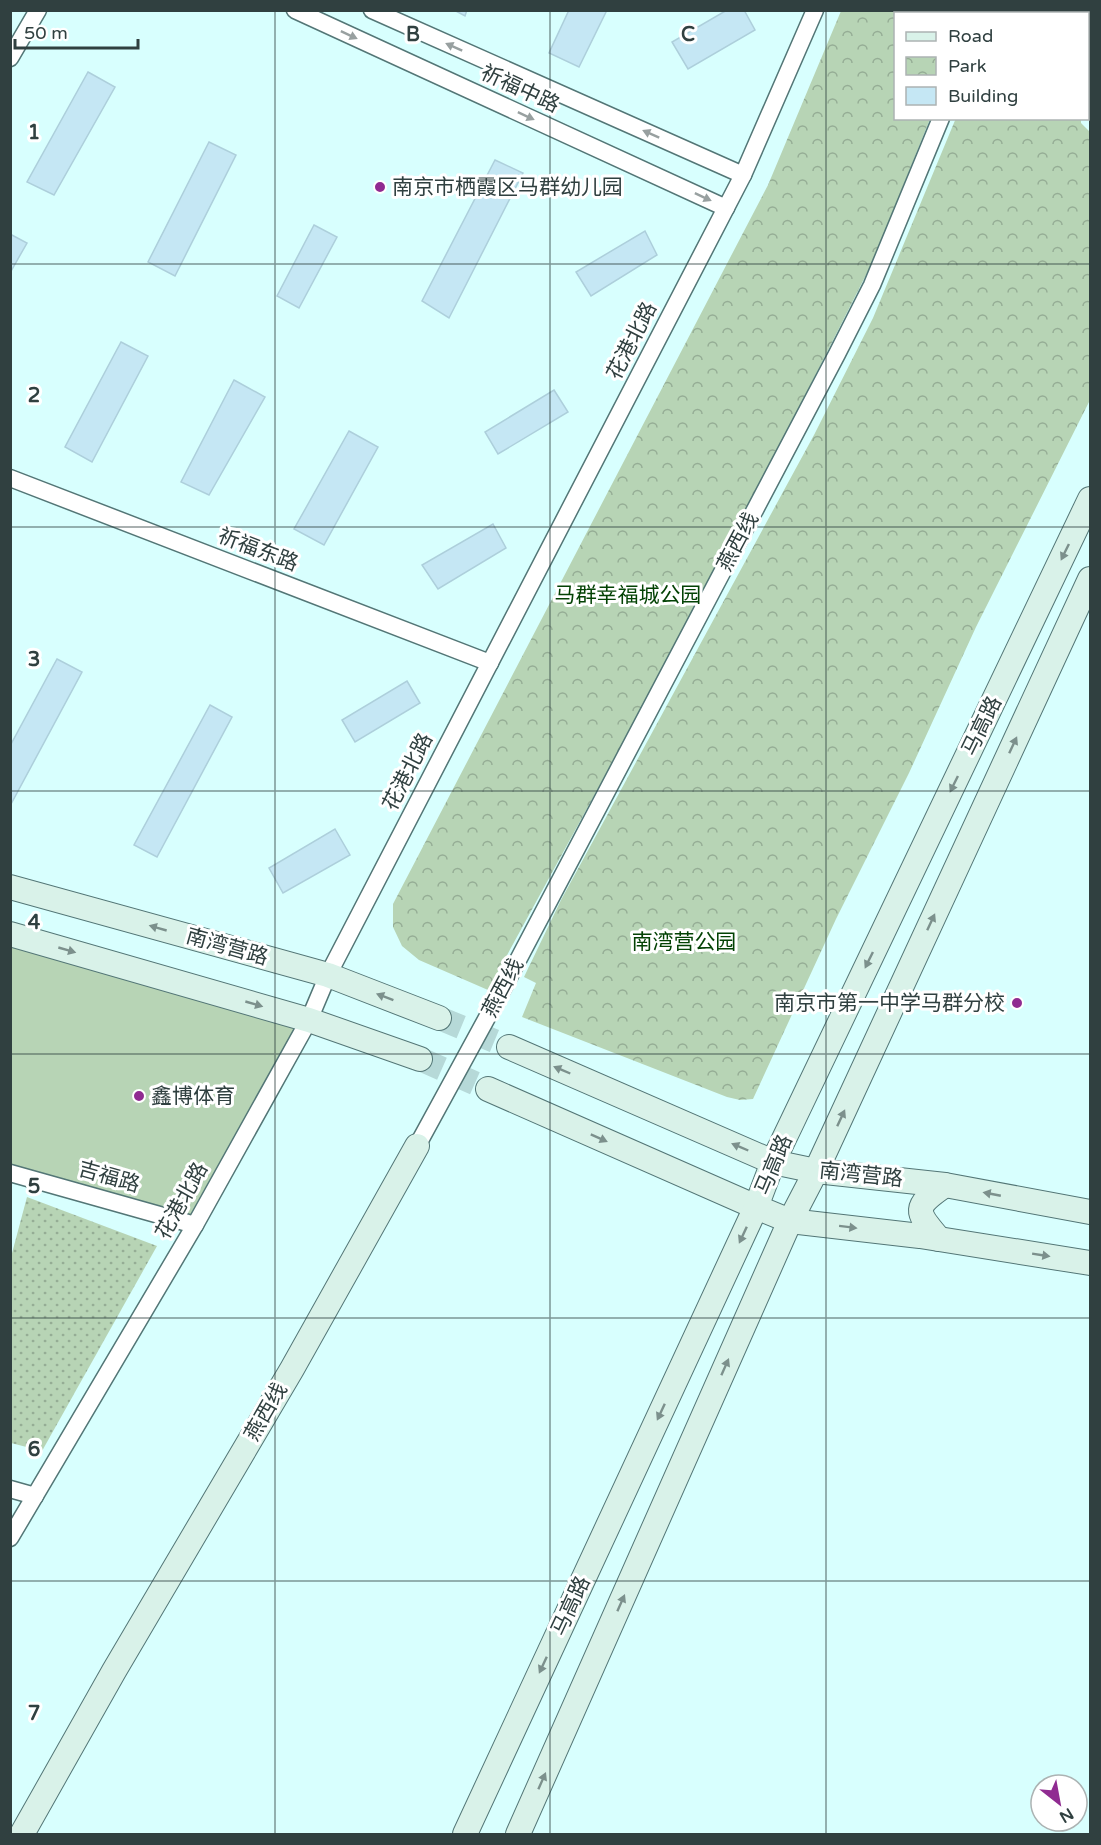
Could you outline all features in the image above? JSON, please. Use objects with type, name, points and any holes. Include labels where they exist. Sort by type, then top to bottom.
[{"type":"main road","name":"马高路","points":[[465,1834],[756,1207],[773,1162],[1090,499]]},
{"type":"main road","name":"马高路","points":[[518,1834],[790,1221],[816,1171],[1090,579]]},
{"type":"main road","name":"南湾营路","points":[[10,887],[328,975],[439,1018]]},
{"type":"main road","points":[[10,934],[309,1020],[420,1059]]},
{"type":"main road","name":"南湾营路","points":[[509,1047],[773,1162],[816,1171],[945,1185],[1090,1212]]},
{"type":"main road","points":[[488,1089],[790,1221],[939,1239],[1090,1263]]},
{"type":"main road","name":"燕西线","points":[[22,1834],[114,1671],[292,1369],[417,1146]]},
{"type":"main road","points":[[939,1239],[923,1220],[920,1211],[922,1203],[945,1185]]},
{"type":"street","points":[[10,58],[38,10]]},
{"type":"street","name":"祈福中路","points":[[295,10],[726,208]]},
{"type":"street","name":"祈福中路","points":[[372,10],[743,175]]},
{"type":"street","name":"花港北路","points":[[10,1538],[195,1225],[309,1020],[328,975],[743,175],[815,10]]},
{"type":"street","name":"燕西线","points":[[417,1146],[507,981],[837,354],[872,285],[940,120]]},
{"type":"street","name":"祈福东路","points":[[10,478],[490,663]]},
{"type":"street","name":"吉福路","points":[[10,1173],[195,1225]]},
{"type":"street","points":[[10,1489],[35,1496]]},
{"type":"green space","points":[[1001,10],[1090,11],[1089,92],[1089,12],[1000,12]]},
{"type":"green space","name":"马群幸福城公园","points":[[841,11],[973,11],[894,12],[894,120],[930,120],[872,263],[673,651],[488,990],[419,960],[402,946],[393,927],[393,904],[768,185]]},
{"type":"green space","name":"南湾营公园","points":[[955,120],[1081,120],[1090,132],[1090,400],[976,627],[909,773],[836,919],[753,1099],[740,1100],[727,1097],[522,1017],[536,983],[524,977],[561,900],[814,435],[873,318]]},
{"type":"green space","name":"鑫博体育","points":[[10,934],[309,1020],[195,1225],[11,1173]]},
{"type":"green space","points":[[27,1197],[157,1246],[42,1451],[11,1443],[11,1257]]},
{"type":"building","points":[[454,10],[467,10],[465,16]]},
{"type":"building","points":[[569,10],[607,10],[579,67],[549,53]]},
{"type":"building","points":[[727,10],[744,10],[755,30],[688,69],[672,42]]},
{"type":"building","points":[[88,72],[115,87],[54,195],[27,182]]},
{"type":"building","points":[[209,142],[236,155],[175,276],[148,262]]},
{"type":"building","points":[[495,160],[523,173],[449,318],[422,301]]},
{"type":"building","points":[[314,225],[337,237],[299,308],[277,296]]},
{"type":"building","points":[[645,231],[657,255],[591,296],[576,272]]},
{"type":"building","points":[[10,234],[27,243],[10,273]]},
{"type":"building","points":[[121,342],[148,356],[92,462],[65,447]]},
{"type":"building","points":[[234,380],[265,397],[209,495],[181,482]]},
{"type":"building","points":[[554,390],[568,412],[498,454],[485,432]]},
{"type":"building","points":[[349,431],[378,447],[324,545],[294,529]]},
{"type":"building","points":[[493,524],[506,548],[438,589],[422,565]]},
{"type":"building","points":[[57,659],[82,672],[10,806],[10,746]]},
{"type":"building","points":[[407,681],[420,703],[355,742],[342,720]]},
{"type":"building","points":[[210,705],[232,717],[157,857],[134,845]]},
{"type":"building","points":[[335,829],[350,855],[283,893],[269,868]]},
{"type":"tunnel","points":[[439,1018],[509,1047]]},
{"type":"tunnel","points":[[420,1059],[488,1089]]},
{"type":"place","name":"南京市栖霞区马群幼儿园","points":[[380,187]]},
{"type":"place","name":"南京市第一中学马群分校","points":[[1017,1003]]},
{"type":"place","name":"鑫博体育","points":[[139,1096]]}]
